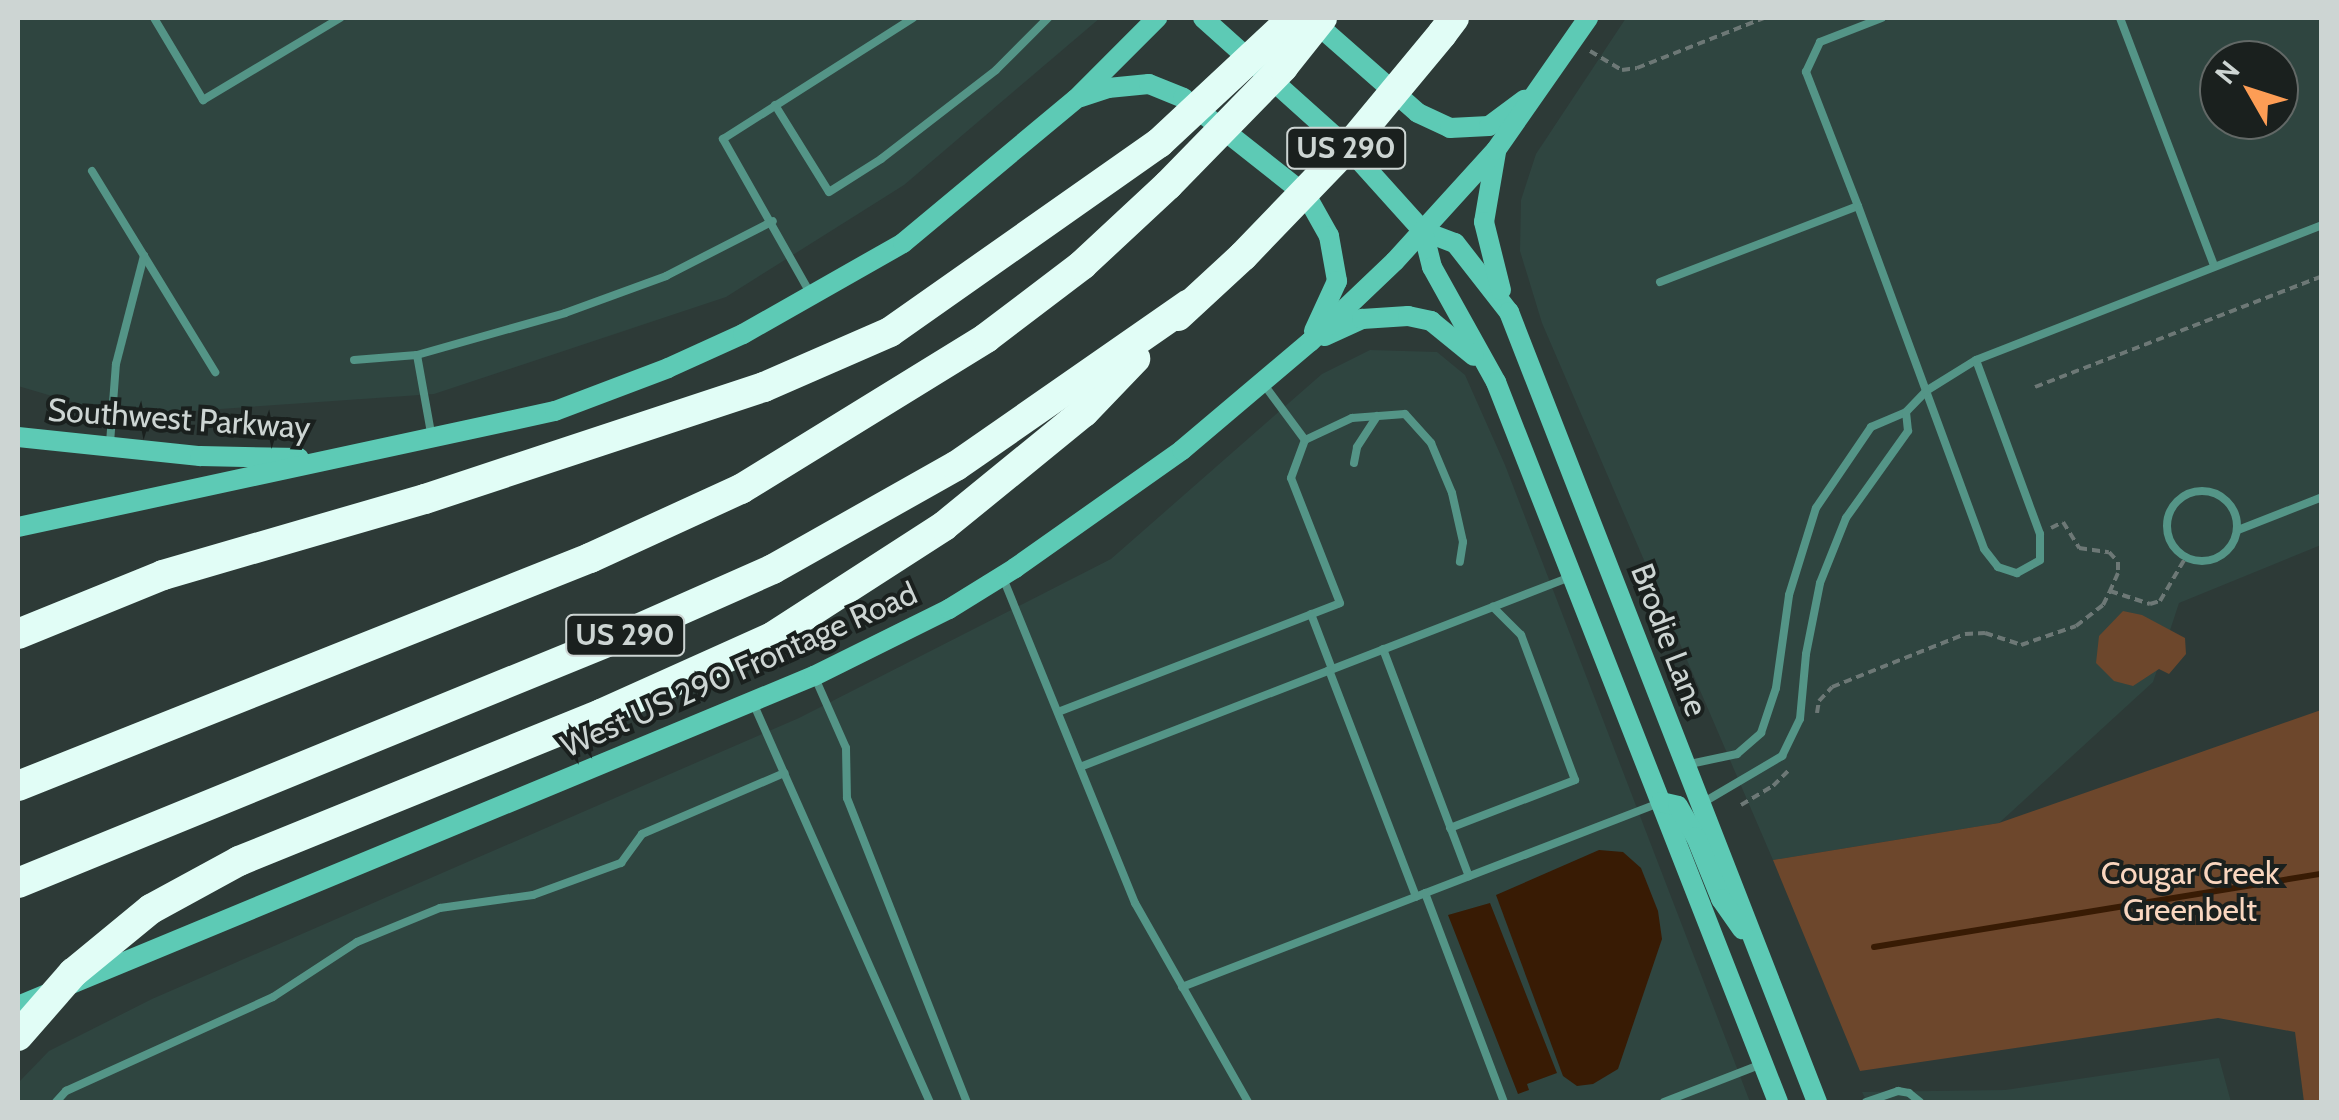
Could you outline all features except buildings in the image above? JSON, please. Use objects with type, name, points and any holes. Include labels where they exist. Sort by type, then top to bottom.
[{"type":"highway","points":[[18,634],[163,574],[426,499],[694,412],[764,387],[890,332],[1159,143],[1294,18]]},
{"type":"highway","name":"US 290","points":[[18,786],[590,558],[741,489],[986,338],[1082,264],[1168,184],[1283,67],[1322,18]]},
{"type":"highway","name":"US 290","points":[[18,883],[622,636],[773,569],[956,466],[1189,304],[1243,256],[1350,145],[1448,26]]},
{"type":"highway","points":[[18,1036],[73,973],[151,909],[239,861],[547,736],[772,637],[944,526],[1084,412],[1189,304]]},
{"type":"main road","points":[[18,528],[571,405],[743,334],[903,244],[1076,99],[1157,18]]},
{"type":"main road","name":"Brodie Lane","points":[[1203,18],[1350,150],[1423,231],[1455,243],[1508,312],[1817,1102]]},
{"type":"main road","points":[[1309,18],[1418,112],[1450,128],[1489,126],[1538,90]]},
{"type":"main road","name":"West US 290 Frontage Road","points":[[18,1006],[753,702],[950,609],[1122,496],[1310,342],[1423,231],[1496,150],[1588,18]]},
{"type":"main road","points":[[1076,99],[1108,88],[1149,84],[1182,98],[1306,195],[1330,236],[1337,280],[1310,342]]},
{"type":"main road","points":[[1496,150],[1484,222],[1490,258],[1508,312]]},
{"type":"main road","name":"Brodie Lane","points":[[1423,231],[1432,267],[1496,382],[1778,1102]]},
{"type":"main road","points":[[1310,342],[1362,319],[1408,316],[1431,320],[1459,340],[1496,382]]},
{"type":"main road","name":"Southwest Parkway","points":[[18,437],[200,456],[336,458]]},
{"type":"main road","points":[[1661,802],[1678,806],[1696,837],[1721,899],[1734,921],[1752,936]]},
{"type":"lane","points":[[154,18],[203,100],[340,18]]},
{"type":"lane","points":[[812,296],[774,221],[723,139],[913,18]]},
{"type":"lane","points":[[775,104],[829,192],[881,159],[996,70],[1048,18]]},
{"type":"lane","points":[[1882,18],[1820,42],[1806,72],[1984,549],[1998,566],[2017,572],[2040,560],[2040,534],[1976,360]]},
{"type":"lane","points":[[2120,18],[2214,265]]},
{"type":"lane","points":[[92,171],[216,372]]},
{"type":"lane","points":[[1660,282],[1858,206]]},
{"type":"lane","points":[[354,360],[416,355],[566,313],[652,281],[774,221]]},
{"type":"lane","points":[[1686,765],[1737,754],[1761,733],[1776,688],[1789,595],[1816,508],[1871,427],[1906,412],[1926,391],[1976,360],[2322,225]]},
{"type":"lane","points":[[110,448],[116,364],[144,256]]},
{"type":"lane","points":[[416,355],[432,438]]},
{"type":"lane","points":[[1262,382],[1305,440]]},
{"type":"lane","points":[[1701,803],[1782,756],[1800,719],[1806,654],[1820,583],[1846,518],[1908,430],[1906,412]]},
{"type":"lane","points":[[1058,712],[1340,603],[1291,478],[1305,440],[1352,418],[1405,414],[1431,444],[1456,510],[1463,542],[1460,562]]},
{"type":"lane","points":[[1354,462],[1357,448],[1377,416]]},
{"type":"lane","points":[[2198,491],[2220,496],[2236,514],[2238,530],[2229,550],[2202,562],[2186,557],[2171,544],[2167,531],[2170,511],[2186,495],[2198,491]]},
{"type":"lane","points":[[2238,530],[2322,497]]},
{"type":"lane","points":[[1002,576],[1136,903],[1248,1102]]},
{"type":"lane","points":[[1080,767],[1572,576]]},
{"type":"lane","points":[[1450,828],[1575,780],[1521,635],[1493,607]]},
{"type":"lane","points":[[1311,614],[1504,1102]]},
{"type":"lane","points":[[1384,649],[1469,876]]},
{"type":"lane","points":[[814,676],[846,748],[847,798],[967,1102]]},
{"type":"lane","points":[[753,702],[930,1102]]},
{"type":"lane","points":[[56,1102],[66,1091],[273,997],[357,942],[440,908],[533,895],[621,863],[642,834],[784,773]]},
{"type":"lane","points":[[1182,987],[1661,802]]},
{"type":"lane","points":[[1664,1102],[1762,1064]]},
{"type":"lane","points":[[1866,1102],[1898,1091],[1909,1093],[1920,1102]]},
{"type":"path","points":[[1590,51],[1622,70],[1637,68],[1764,18]]},
{"type":"path","points":[[2035,387],[2322,276]]},
{"type":"path","points":[[1814,723],[1819,701],[1832,686],[1965,634],[1984,633],[2021,645],[2048,638],[2094,613],[2110,591],[2118,562],[2109,552],[2079,548],[2063,522],[2040,534]]},
{"type":"path","points":[[2110,591],[2150,604],[2160,601],[2186,557]]},
{"type":"path","points":[[1741,805],[1774,786],[1788,770]]},
{"type":"shaded area","points":[[18,18],[1100,18],[904,185],[726,297],[434,394],[120,416],[18,386]]},
{"type":"shaded area","points":[[1626,18],[2321,18],[2321,545],[2179,603],[2153,682],[1999,823],[1773,860],[1542,323],[1520,251],[1521,200],[1536,154]]},
{"type":"shaded area","points":[[1370,350],[1437,352],[1465,375],[1505,465],[1750,1102],[18,1102],[18,1083],[49,1051],[152,999],[799,718],[1111,559],[1322,374]]},
{"type":"shaded area","points":[[1599,850],[1623,852],[1641,868],[1658,911],[1662,939],[1618,1069],[1593,1084],[1577,1086],[1563,1076],[1496,895]]},
{"type":"shaded area","points":[[1490,903],[1557,1073],[1527,1084],[1529,1090],[1518,1094],[1448,915]]},
{"type":"shaded area","points":[[2219,1058],[2231,1102],[1867,1102],[1862,1092],[2005,1090]]},
{"type":"green space","points":[[2123,611],[2142,615],[2185,638],[2186,654],[2169,674],[2159,669],[2133,686],[2114,681],[2096,663],[2099,636]]},
{"type":"green space","name":"Cougar Creek Greenbelt","points":[[2321,710],[2321,1102],[2304,1102],[2295,1032],[2218,1018],[1860,1071],[1773,860],[1999,823]]},
{"type":"waterway","points":[[1874,947],[2322,874]]}]
